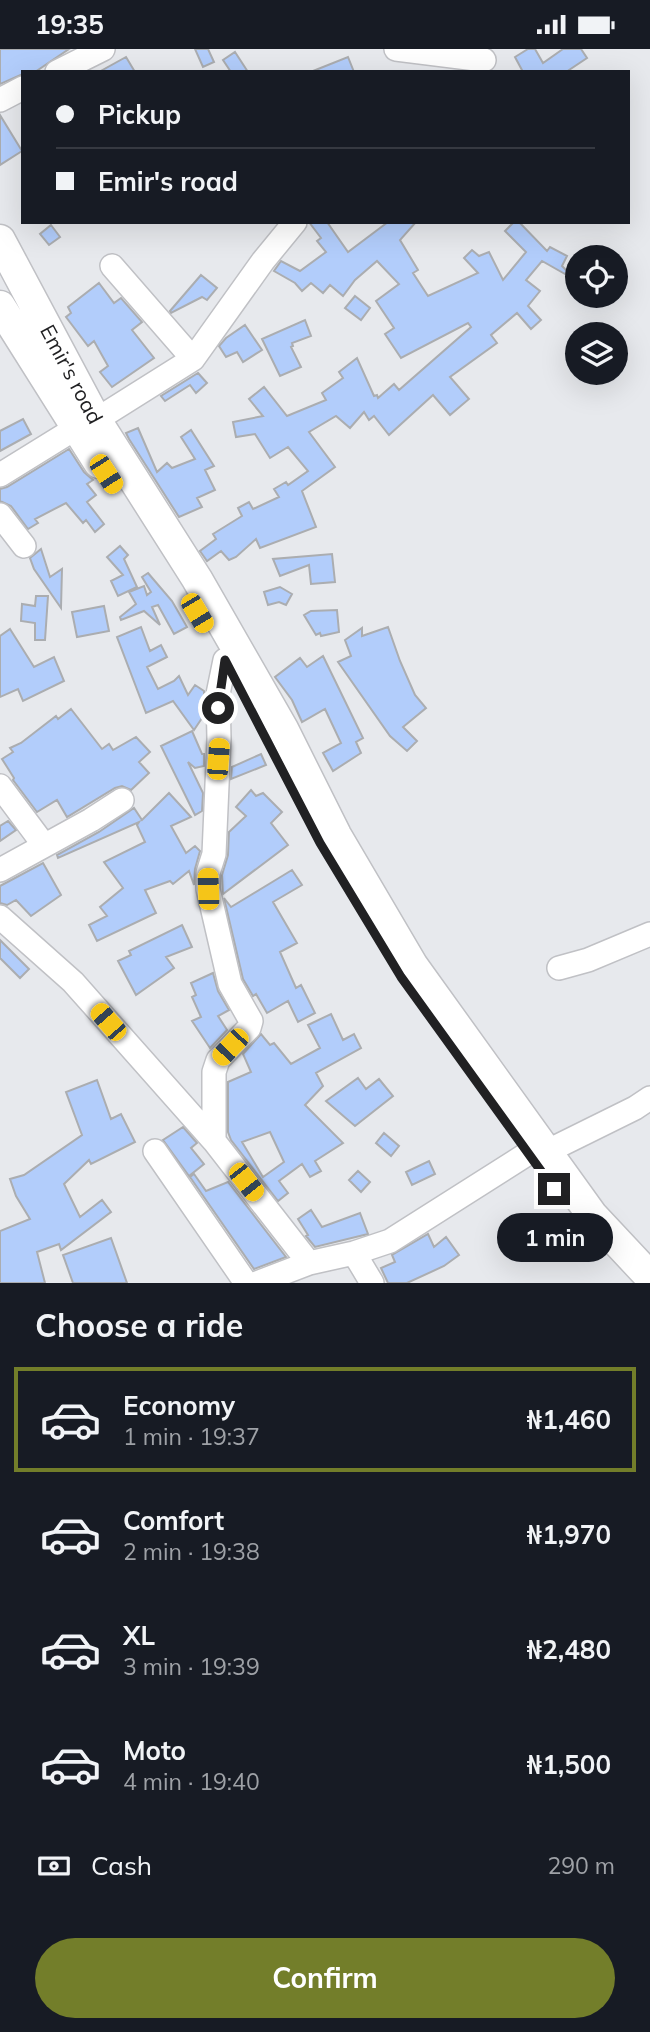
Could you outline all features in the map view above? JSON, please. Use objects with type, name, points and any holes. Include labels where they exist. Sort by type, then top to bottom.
[{"type":"main road","name":"Emir's road","points":[[0,240],[86,424],[225,660],[320,843],[401,977],[537,1153],[650,1277]]},
{"type":"main road","name":"Emir's road","points":[[0,306],[197,579],[283,729],[336,835],[413,966],[537,1153],[580,1224],[632,1283]]},
{"type":"street","points":[[61,70],[103,49]]},
{"type":"street","points":[[396,49],[483,60]]},
{"type":"street","points":[[0,100],[21,89]]},
{"type":"street","points":[[0,475],[193,359],[294,224]]},
{"type":"street","points":[[112,266],[193,359]]},
{"type":"street","points":[[0,515],[24,546]]},
{"type":"street","points":[[214,1141],[214,1072],[218,1060],[249,1028],[251,1021],[230,984],[208,889],[208,873],[214,854],[219,739],[218,694],[225,660]]},
{"type":"street","points":[[0,786],[44,845]]},
{"type":"street","points":[[0,869],[91,820],[122,800]]},
{"type":"street","points":[[0,917],[74,982],[214,1141],[309,1263]]},
{"type":"street","points":[[559,968],[588,960],[650,934]]},
{"type":"street","points":[[257,1283],[309,1263],[354,1253],[390,1241],[537,1153],[635,1108],[650,1098]]},
{"type":"street","points":[[155,1151],[247,1283]]},
{"type":"street","points":[[354,1253],[372,1283]]},
{"type":"building","points":[[0,49],[69,49],[38,70],[21,70],[21,75],[0,84]]},
{"type":"building","points":[[195,49],[208,49],[214,62],[203,67]]},
{"type":"building","points":[[528,49],[535,49],[543,63],[563,49],[581,49],[587,58],[569,70],[522,70],[515,57]]},
{"type":"building","points":[[235,52],[247,70],[230,70],[223,60]]},
{"type":"building","points":[[126,57],[134,70],[103,70]]},
{"type":"building","points":[[348,57],[353,70],[316,70]]},
{"type":"building","points":[[0,115],[21,152],[0,165]]},
{"type":"building","points":[[310,224],[328,224],[348,252],[385,224],[414,224],[400,240],[418,270],[413,273],[428,296],[478,273],[464,258],[472,250],[479,256],[489,252],[503,280],[526,252],[505,231],[512,224],[521,224],[547,251],[550,247],[565,255],[562,266],[565,274],[542,261],[526,280],[540,291],[528,306],[541,320],[531,329],[517,313],[491,335],[497,343],[450,377],[469,399],[450,415],[433,395],[389,435],[374,416],[369,420],[364,412],[350,428],[336,416],[309,432],[335,467],[302,491],[316,527],[260,548],[256,539],[236,557],[229,560],[221,551],[207,561],[200,551],[216,539],[213,534],[242,516],[238,508],[249,502],[253,509],[279,497],[274,489],[286,482],[288,485],[308,471],[288,447],[270,458],[255,434],[236,437],[233,422],[263,416],[249,399],[264,387],[287,416],[326,400],[322,393],[343,378],[339,372],[357,358],[374,396],[377,395],[378,398],[394,384],[399,390],[471,327],[468,323],[401,358],[385,334],[394,328],[376,301],[399,284],[377,261],[355,280],[343,296],[330,285],[323,293],[311,283],[302,291],[295,283],[274,271],[281,261],[300,271],[326,252],[317,241],[321,238]]},
{"type":"building","points":[[51,225],[60,237],[49,245],[40,234]]},
{"type":"building","points":[[201,275],[217,288],[207,300],[202,297],[171,313],[170,311]]},
{"type":"building","points":[[99,283],[114,303],[121,298],[142,322],[132,330],[154,358],[112,387],[100,372],[108,366],[94,341],[88,346],[66,317],[71,313],[68,307]]},
{"type":"building","points":[[355,296],[370,308],[361,320],[345,308]]},
{"type":"building","points":[[305,320],[311,336],[292,343],[291,347],[301,367],[280,376],[262,339]]},
{"type":"building","points":[[245,325],[262,350],[243,362],[237,352],[226,357],[219,346]]},
{"type":"building","points":[[198,373],[207,383],[196,393],[190,385],[165,401],[161,396]]},
{"type":"building","points":[[23,419],[31,434],[0,451],[0,431]]},
{"type":"building","points":[[138,428],[157,472],[167,463],[172,468],[195,459],[181,437],[191,430],[214,466],[205,470],[215,490],[197,498],[202,507],[179,517],[126,433]]},
{"type":"building","points":[[69,449],[84,472],[93,480],[87,484],[96,495],[87,502],[104,524],[95,532],[86,520],[83,523],[66,503],[35,519],[38,523],[28,529],[11,506],[0,501],[0,489]]},
{"type":"building","points":[[120,546],[128,555],[124,559],[137,587],[118,596],[111,581],[123,575],[107,557]]},
{"type":"building","points":[[41,549],[50,577],[62,569],[61,608],[34,569],[30,558]]},
{"type":"building","points":[[332,554],[335,582],[311,584],[309,565],[280,576],[273,559]]},
{"type":"building","points":[[148,573],[172,601],[187,627],[174,634],[158,605],[152,607],[160,625],[144,611],[121,620],[120,617],[136,604],[129,592],[144,586],[147,595],[151,592],[142,577]]},
{"type":"building","points":[[280,587],[292,594],[286,605],[279,602],[268,605],[264,592]]},
{"type":"building","points":[[36,596],[48,596],[45,640],[35,640],[35,623],[21,621],[22,604],[35,606]]},
{"type":"building","points":[[104,606],[109,631],[77,637],[72,612]]},
{"type":"building","points":[[337,610],[339,632],[321,636],[320,633],[316,635],[304,615],[311,611]]},
{"type":"building","points":[[141,627],[150,651],[161,645],[167,657],[147,667],[158,689],[179,676],[188,695],[195,685],[204,691],[204,715],[194,730],[173,701],[146,713],[117,637]]},
{"type":"building","points":[[388,627],[415,695],[426,708],[403,727],[417,741],[407,751],[390,736],[338,662],[351,656],[345,640],[362,628],[362,636]]},
{"type":"building","points":[[10,629],[34,667],[54,657],[64,681],[23,701],[18,689],[0,697],[0,636]]},
{"type":"building","points":[[323,656],[363,738],[356,742],[361,753],[333,771],[323,753],[341,743],[325,709],[302,722],[292,700],[275,677],[300,658],[307,667]]},
{"type":"building","points":[[71,709],[102,749],[109,744],[113,750],[136,737],[150,752],[139,762],[149,773],[131,790],[122,786],[115,788],[67,817],[57,800],[37,812],[13,780],[2,759],[13,752],[10,748],[21,743],[56,716],[58,719]]},
{"type":"building","points":[[192,731],[204,754],[204,766],[195,768],[188,762],[203,793],[202,811],[195,815],[161,746]]},
{"type":"building","points":[[261,754],[266,765],[231,779],[232,767]]},
{"type":"building","points":[[251,790],[256,796],[263,793],[282,812],[271,823],[288,845],[223,894],[222,875],[228,855],[229,832],[246,816],[236,807]]},
{"type":"building","points":[[169,793],[191,817],[171,826],[186,853],[195,846],[200,851],[194,885],[189,871],[173,884],[170,881],[145,890],[156,913],[97,941],[89,925],[107,916],[100,907],[123,888],[104,862],[145,842],[137,825],[139,822],[58,858],[57,855],[99,832],[134,808],[142,820]]},
{"type":"building","points":[[8,821],[16,830],[0,841],[0,826]]},
{"type":"building","points":[[43,863],[61,895],[31,916],[16,900],[7,905],[0,903],[0,886]]},
{"type":"building","points":[[292,870],[302,885],[273,902],[297,943],[280,952],[296,988],[301,985],[315,1013],[298,1022],[288,1001],[267,1013],[256,994],[253,996],[243,979],[224,898],[231,907]]},
{"type":"building","points":[[182,925],[192,947],[166,957],[174,968],[136,995],[118,961],[131,955],[129,951]]},
{"type":"building","points":[[0,940],[29,969],[20,978],[0,958]]},
{"type":"building","points":[[213,973],[218,991],[229,1010],[218,1016],[227,1030],[210,1048],[192,1021],[201,1017],[192,997],[196,995],[191,983]]},
{"type":"building","points":[[331,1014],[343,1040],[354,1034],[361,1048],[316,1073],[323,1086],[305,1105],[343,1143],[315,1161],[321,1171],[310,1177],[302,1164],[279,1181],[288,1193],[278,1201],[231,1140],[228,1132],[228,1082],[251,1072],[243,1054],[261,1034],[270,1045],[274,1043],[291,1064],[320,1048],[308,1025]],"holes":[[[270,1132],[284,1162],[263,1177],[242,1142]]]},
{"type":"building","points":[[358,1078],[366,1089],[379,1079],[393,1096],[355,1126],[326,1101]]},
{"type":"building","points":[[97,1080],[111,1119],[121,1114],[135,1142],[91,1164],[89,1160],[64,1184],[80,1217],[102,1200],[111,1212],[61,1250],[59,1244],[37,1252],[45,1283],[0,1283],[0,1231],[30,1219],[16,1196],[10,1179],[24,1175],[82,1135],[66,1092]]},
{"type":"building","points":[[183,1127],[197,1143],[191,1148],[204,1164],[189,1176],[163,1140]]},
{"type":"building","points":[[384,1133],[399,1146],[391,1156],[376,1143]]},
{"type":"building","points":[[429,1161],[435,1174],[412,1185],[406,1172]]},
{"type":"building","points":[[358,1171],[370,1182],[361,1192],[349,1180]]},
{"type":"building","points":[[194,1174],[206,1191],[228,1182],[286,1257],[254,1269],[190,1177]]},
{"type":"building","points":[[311,1210],[322,1227],[360,1213],[368,1234],[315,1247],[298,1219]]},
{"type":"building","points":[[428,1234],[434,1247],[446,1237],[459,1255],[444,1266],[407,1283],[388,1283],[381,1268],[395,1262],[392,1255]]},
{"type":"building","points":[[111,1238],[127,1283],[73,1283],[63,1255]]},
{"type":"route","points":[[218,708],[225,660],[320,843],[401,977],[554,1189]]}]
